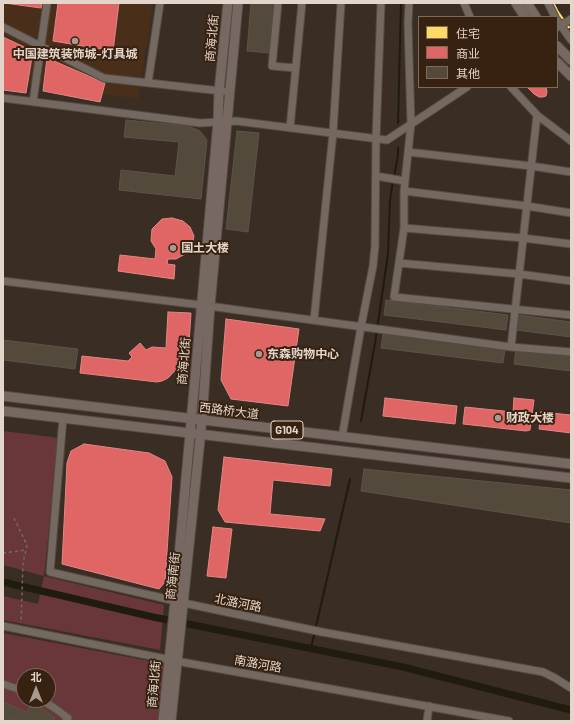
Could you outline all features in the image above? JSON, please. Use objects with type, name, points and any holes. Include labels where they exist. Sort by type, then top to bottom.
[{"type":"main road","name":"商海北街","points":[[223,122],[219,91],[228,3]]},
{"type":"main road","name":"商海北街","points":[[178,604],[191,419],[206,306],[223,122],[230,92],[238,3]]},
{"type":"main road","points":[[516,3],[524,16]]},
{"type":"main road","points":[[527,3],[535,16]]},
{"type":"main road","points":[[558,47],[571,60]]},
{"type":"main road","points":[[558,63],[571,76]]},
{"type":"main road","name":"商海北街","points":[[200,434],[202,420],[206,306]]},
{"type":"main road","name":"西路桥大道","points":[[3,396],[571,464]]},
{"type":"main road","name":"G104","points":[[3,411],[571,478]]},
{"type":"main road","name":"商海南街","points":[[170,721],[172,660],[200,434]]},
{"type":"main road","name":"商海北街","points":[[163,721],[172,660]]},
{"type":"street","points":[[33,102],[47,3]]},
{"type":"street","points":[[148,83],[160,3]]},
{"type":"street","points":[[278,3],[272,66],[296,68]]},
{"type":"street","points":[[290,128],[302,3]]},
{"type":"street","points":[[314,320],[333,133],[341,3]]},
{"type":"street","points":[[342,437],[373,266],[375,246],[376,139],[381,3]]},
{"type":"street","points":[[409,3],[408,23],[411,124],[404,191],[404,228],[394,297],[571,315]]},
{"type":"street","points":[[464,3],[470,16]]},
{"type":"street","points":[[548,3],[554,16]]},
{"type":"street","points":[[571,18],[558,24],[571,40]]},
{"type":"street","points":[[3,27],[104,78],[230,92]]},
{"type":"street","points":[[3,98],[200,123],[236,122],[387,140],[465,88]]},
{"type":"street","points":[[513,88],[537,115],[571,141]]},
{"type":"street","points":[[511,347],[537,115]]},
{"type":"street","points":[[408,152],[571,172]]},
{"type":"street","points":[[376,176],[405,181]]},
{"type":"street","points":[[404,191],[571,213]]},
{"type":"street","points":[[404,228],[523,238],[571,244]]},
{"type":"street","points":[[399,263],[519,274],[571,281]]},
{"type":"street","points":[[3,281],[314,320],[511,347],[571,352]]},
{"type":"street","name":"北潞河路","points":[[63,418],[50,572],[178,604],[543,672],[571,688]]},
{"type":"street","name":"南潞河路","points":[[3,626],[172,660],[509,721]]},
{"type":"street","points":[[3,684],[16,688]]},
{"type":"street","points":[[427,721],[429,706]]},
{"type":"street","points":[[56,708],[68,718],[66,721]]},
{"type":"path","points":[[14,518],[27,545],[23,563],[20,629]]},
{"type":"path","points":[[3,553],[26,550]]},
{"type":"shaded area","name":"中国建筑装饰城-灯具城","points":[[3,3],[153,3],[138,99],[3,80]]},
{"type":"shaded area","points":[[3,431],[59,438],[44,576],[3,565]]},
{"type":"shaded area","points":[[44,576],[164,605],[160,650],[3,620],[3,596],[38,604]]},
{"type":"shaded area","points":[[3,633],[170,665],[164,721],[3,721]]},
{"type":"building: 住宅","points":[[548,3],[571,3],[571,27],[566,29]]},
{"type":"building: 住宅","points":[[554,3],[571,3],[571,29],[558,11]]},
{"type":"building: 商业","points":[[4,3],[42,3],[41,8]]},
{"type":"building: 商业","points":[[58,3],[119,3],[113,51],[53,41]]},
{"type":"building: 商业","points":[[3,37],[33,51],[26,93],[3,90]]},
{"type":"building: 商业","points":[[47,58],[105,83],[100,102],[43,91]]},
{"type":"building: 商业","points":[[528,88],[546,88],[546,96],[539,97]]},
{"type":"building: 商业","name":"国土大楼","points":[[172,218],[183,221],[190,227],[194,236],[192,247],[185,254],[176,259],[168,259],[167,264],[175,265],[174,279],[118,271],[120,255],[155,259],[156,249],[151,241],[152,229],[162,219]]},
{"type":"building: 商业","points":[[168,312],[191,313],[189,344],[185,344],[184,361],[168,378],[157,382],[80,373],[82,356],[128,361],[132,357],[129,353],[140,343],[146,350],[152,347],[166,348]]},
{"type":"building: 商业","name":"东森购物中心","points":[[226,319],[299,329],[288,406],[231,399],[221,380]]},
{"type":"building: 商业","points":[[385,398],[457,406],[455,424],[383,416]]},
{"type":"building: 商业","name":"财政大楼","points":[[514,398],[534,400],[530,430],[526,431],[463,424],[465,407],[513,412]]},
{"type":"building: 商业","points":[[541,412],[571,415],[571,433],[539,429]]},
{"type":"building: 商业","points":[[84,444],[149,453],[165,461],[172,477],[165,582],[159,589],[62,564],[67,463],[71,451]]},
{"type":"building: 商业","points":[[224,457],[332,469],[330,486],[273,480],[270,514],[325,519],[320,531],[225,522],[218,510]]},
{"type":"building: 商业","points":[[213,527],[232,529],[226,578],[207,576]]},
{"type":"building: 其他","points":[[251,3],[275,3],[270,53],[247,51]]},
{"type":"building: 其他","points":[[126,120],[188,126],[200,131],[207,140],[201,199],[119,190],[121,170],[175,176],[179,142],[124,137]]},
{"type":"building: 其他","points":[[237,131],[259,133],[248,232],[226,229]]},
{"type":"building: 其他","points":[[386,300],[508,315],[506,330],[384,315]]},
{"type":"building: 其他","points":[[518,315],[571,322],[571,337],[516,330]]},
{"type":"building: 其他","points":[[383,334],[505,349],[503,363],[381,348]]},
{"type":"building: 其他","points":[[3,340],[78,349],[75,369],[3,360]]},
{"type":"building: 其他","points":[[516,350],[571,356],[571,371],[514,364]]},
{"type":"building: 其他","points":[[364,469],[571,490],[571,523],[361,491]]},
{"type":"building: 其他","points":[[3,702],[26,712],[29,708],[41,708],[55,718],[52,721],[3,720]]},
{"type":"waterway","points":[[398,123],[401,3]]},
{"type":"waterway","points":[[394,177],[398,148]]},
{"type":"waterway","points":[[361,421],[375,343],[388,254],[390,200],[393,181]]},
{"type":"waterway","points":[[311,648],[350,479]]},
{"type":"waterway","points":[[3,582],[153,617],[403,667],[571,710]]},
{"type":"place","name":"中国建筑装饰城-灯具城","points":[[75,41]]},
{"type":"place","name":"国土大楼","points":[[173,248]]},
{"type":"place","name":"东森购物中心","points":[[259,354]]},
{"type":"place","name":"财政大楼","points":[[498,418]]}]
